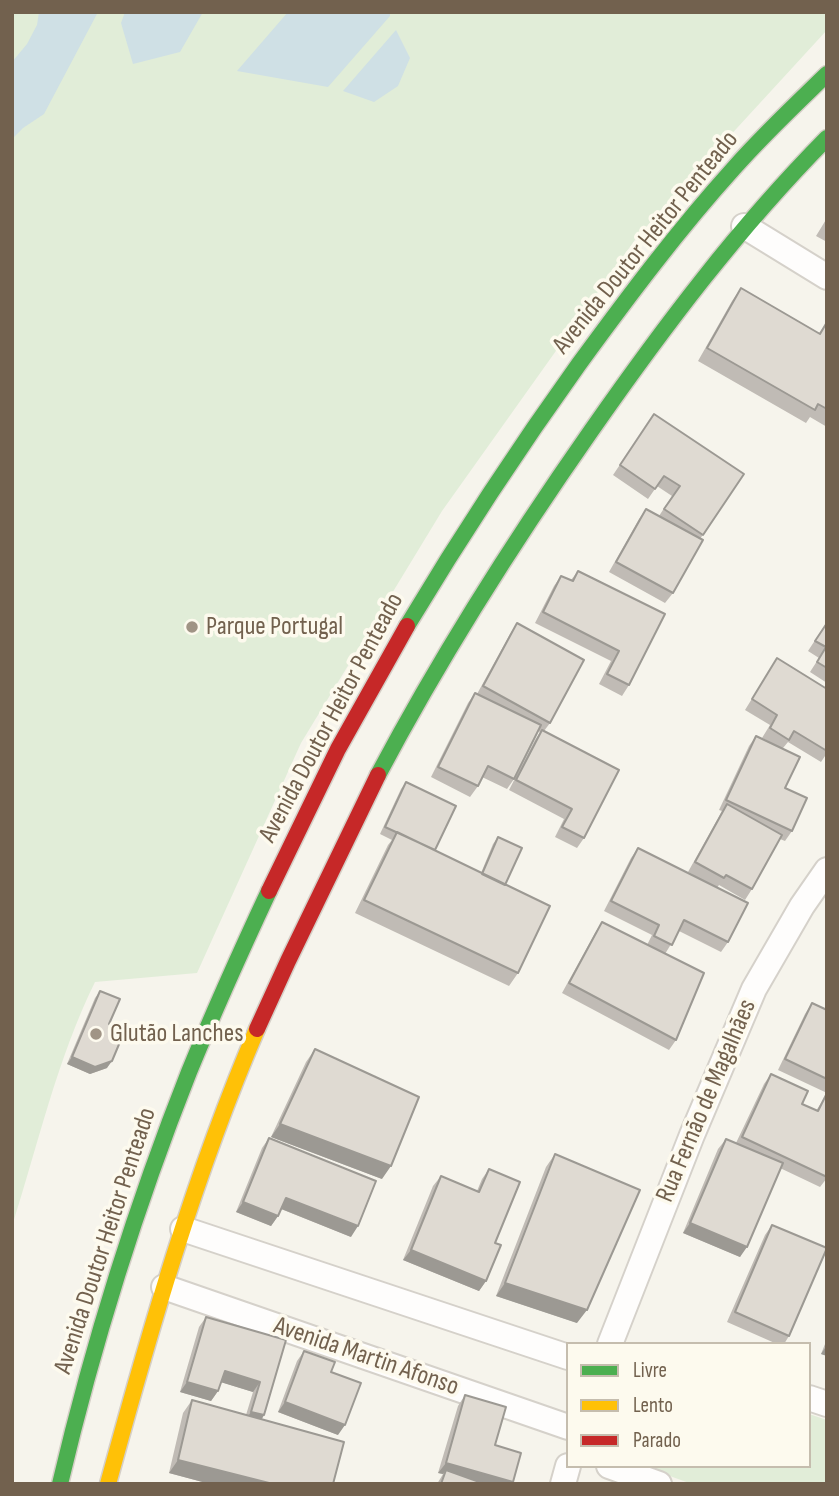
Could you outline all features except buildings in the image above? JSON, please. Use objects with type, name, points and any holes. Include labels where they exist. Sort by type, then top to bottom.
[{"type":"main road","name":"Avenida Doutor Heitor Penteado","points":[[60,1484],[105,1318],[176,1106],[269,889],[374,682],[492,489],[603,331],[677,235],[757,144],[827,74]]},
{"type":"main road","points":[[108,1484],[164,1287],[202,1172],[243,1063],[338,858],[417,704],[521,533],[675,314],[744,226],[827,138]]},
{"type":"street","points":[[744,226],[827,277]]},
{"type":"street","name":"Rua Fernão de Magalhães","points":[[611,1342],[692,1135],[754,989],[802,906],[827,870]]},
{"type":"street","points":[[183,1229],[566,1356]]},
{"type":"street","name":"Avenida Martin Afonso","points":[[164,1287],[566,1426]]},
{"type":"street","points":[[615,1468],[659,1484]]},
{"type":"green space","name":"Parque Portugal","points":[[12,12],[827,12],[827,30],[637,237],[442,511],[301,743],[197,973],[95,982],[59,1072],[12,1226]]},
{"type":"green space","points":[[811,1415],[827,1420],[827,1484],[692,1484],[648,1468],[811,1468]]},
{"type":"shaded area","points":[[39,12],[98,12],[44,114],[12,139],[12,62],[27,44],[37,25]]},
{"type":"shaded area","points":[[125,12],[203,12],[180,52],[133,64],[121,23]]},
{"type":"shaded area","points":[[288,12],[390,12],[390,16],[328,87],[237,71]]},
{"type":"shaded area","points":[[396,30],[410,58],[398,86],[374,102],[343,91]]},
{"type":"traffic: fast","points":[[407,626],[512,461],[635,289],[734,168],[827,74]]},
{"type":"traffic: fast","points":[[378,775],[479,600],[591,431],[646,354],[732,243],[827,138]]},
{"type":"traffic: fast","points":[[60,1484],[101,1327],[151,1173],[198,1049],[269,891]]},
{"type":"traffic: slow","points":[[108,1484],[157,1311],[193,1197],[257,1029]]},
{"type":"traffic: jam","points":[[269,891],[338,749],[407,626]]},
{"type":"traffic: jam","points":[[257,1029],[378,775]]},
{"type":"place","name":"Parque Portugal","points":[[192,627]]},
{"type":"place","name":"Glutão Lanches","points":[[96,1034]]}]
